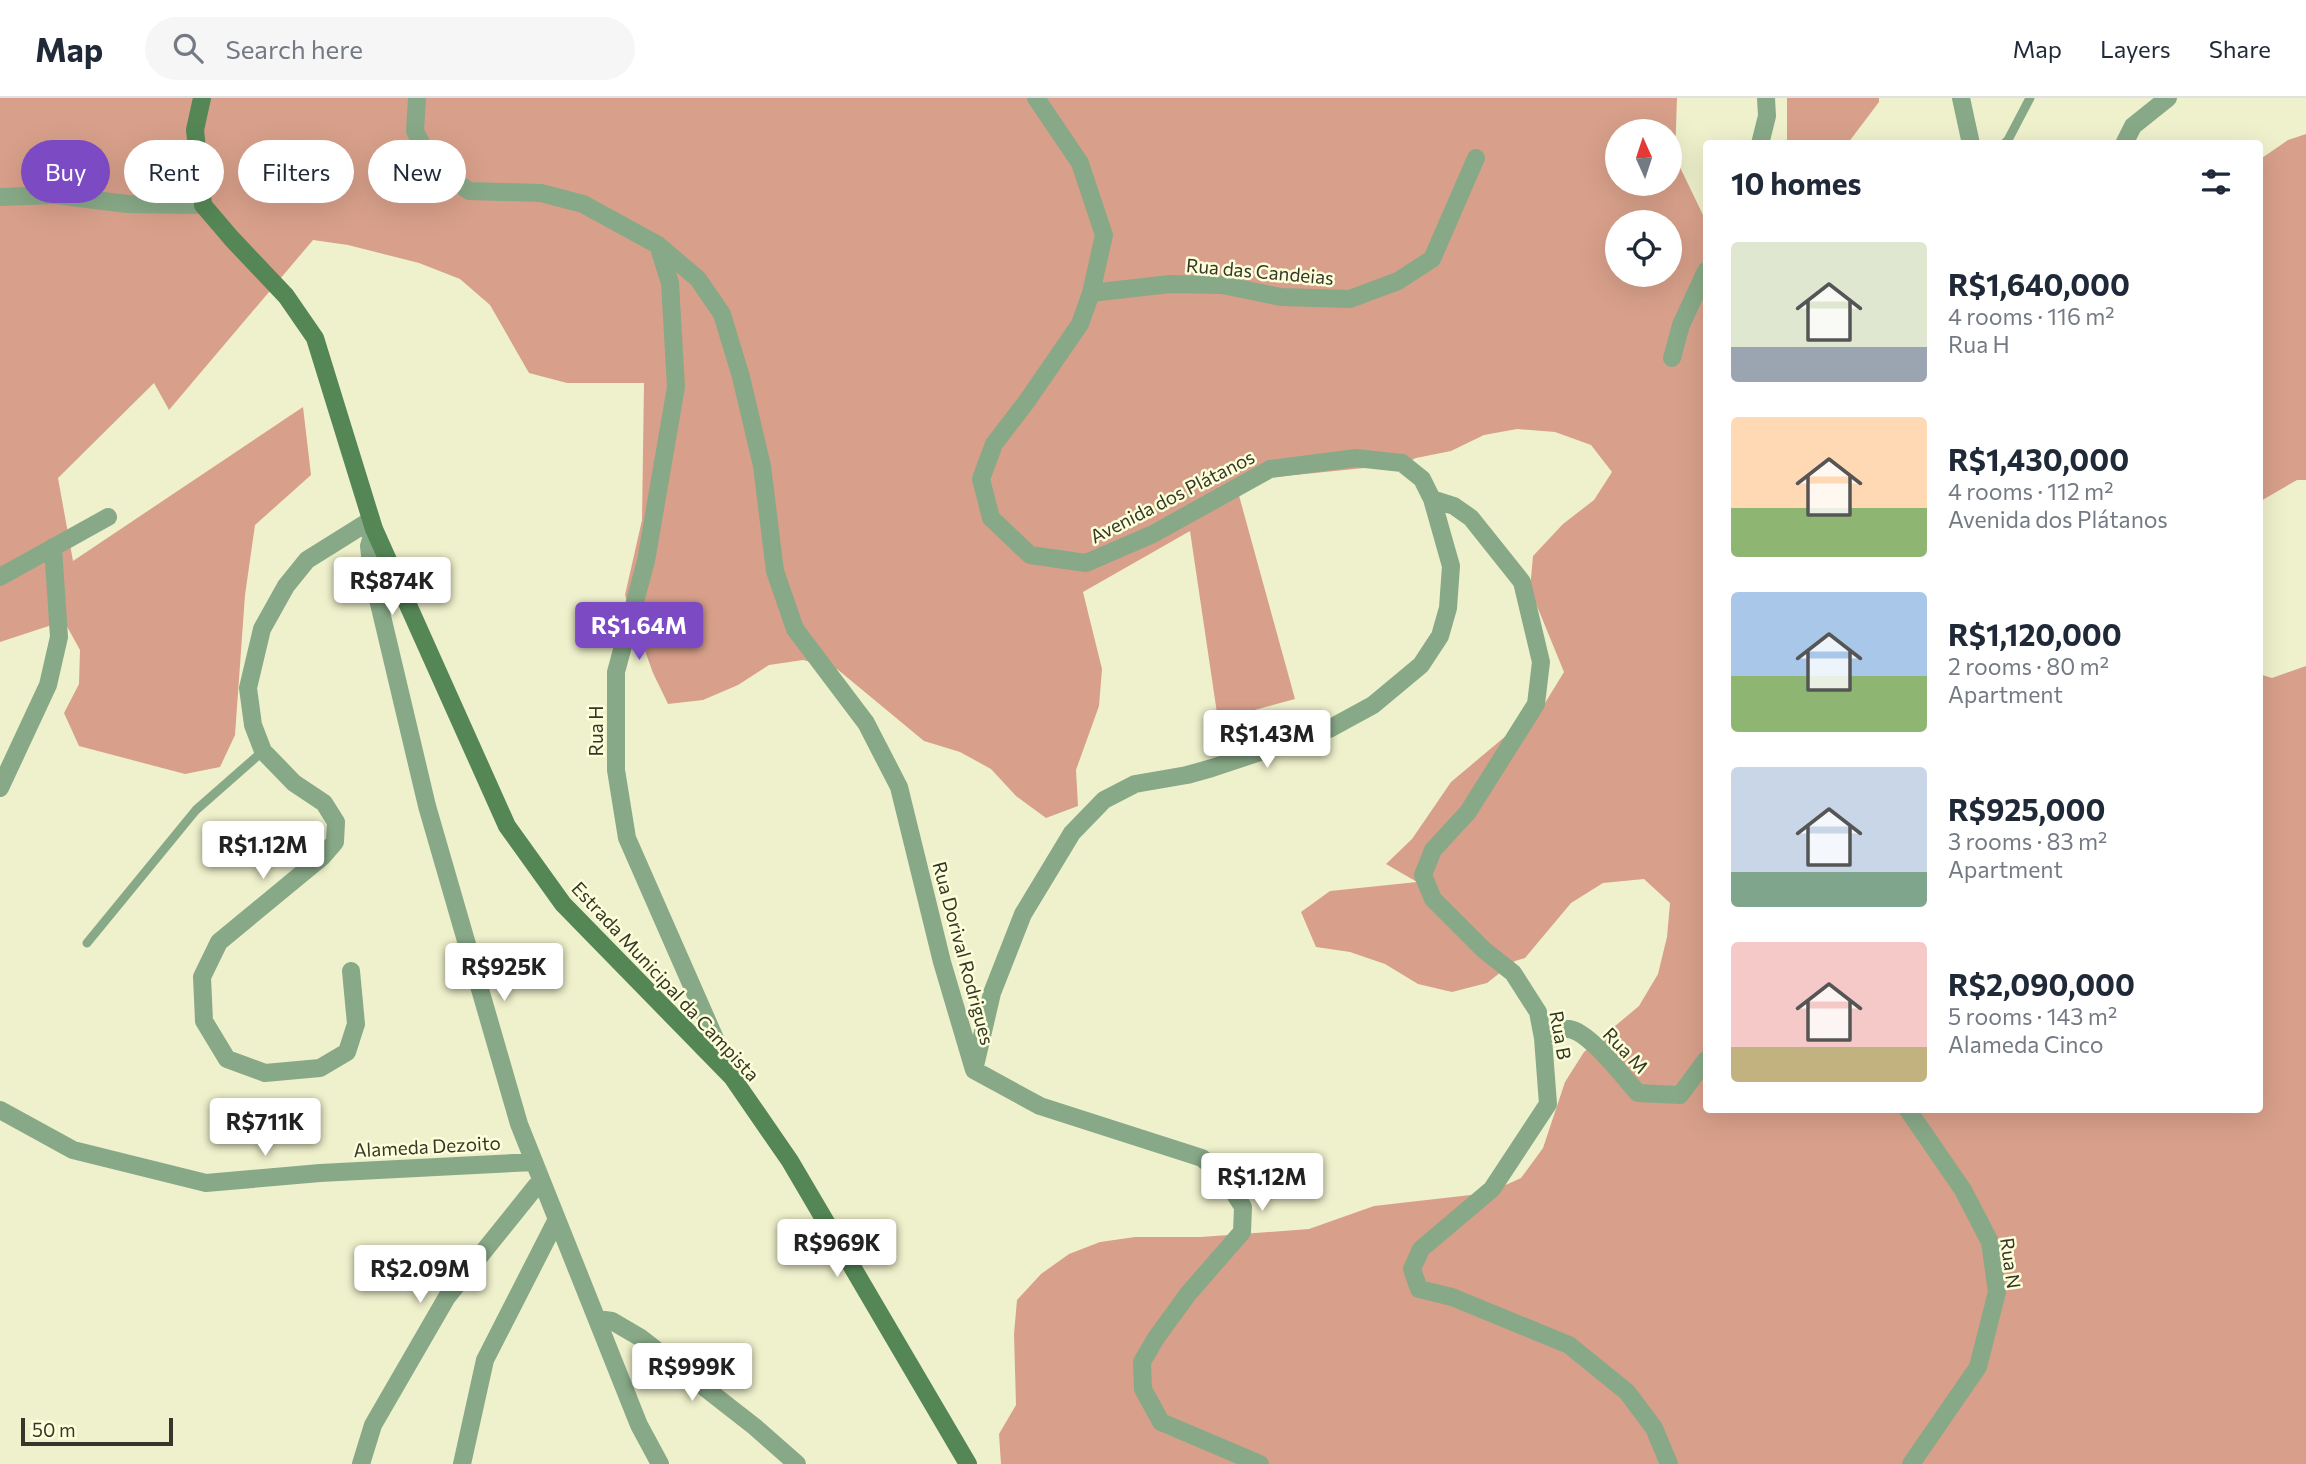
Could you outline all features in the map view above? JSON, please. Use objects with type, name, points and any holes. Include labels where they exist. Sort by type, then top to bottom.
[{"type":"main road","points":[[202,98],[195,130],[203,205]]},
{"type":"main road","name":"Estrada Municipal da Campista","points":[[203,205],[286,296],[315,338],[372,524],[507,826],[563,904],[732,1077],[790,1161],[968,1464]]},
{"type":"street","name":"Rua Dorival Rodrigues","points":[[417,98],[415,131],[432,165],[469,191],[541,193],[583,204],[658,245],[698,279],[722,314],[741,377],[762,466],[775,571],[795,629],[866,723],[899,787],[942,962],[974,1070],[1040,1106],[1202,1158],[1224,1177],[1243,1207],[1242,1231],[1188,1294],[1142,1362],[1143,1389],[1161,1422],[1260,1464]]},
{"type":"street","name":"Avenida dos Plátanos","points":[[974,1070],[992,993],[1023,914],[1072,833],[1104,800],[1135,784],[1212,768],[1329,729],[1373,705],[1421,665],[1440,636],[1448,608],[1451,566],[1432,499],[1422,479],[1402,463],[1356,458],[1270,469],[1153,534],[1086,563],[1030,555],[991,518],[981,479],[994,444],[1080,324],[1091,293],[1104,235],[1080,163],[1036,98]]},
{"type":"street","points":[[1761,140],[1767,116],[1766,98]]},
{"type":"street","points":[[1961,98],[1970,140]]},
{"type":"street","points":[[2126,140],[2133,126],[2168,98]]},
{"type":"street","name":"Rua das Candeias","points":[[1091,293],[1170,284],[1222,285],[1281,297],[1350,299],[1398,281],[1432,258],[1476,158]]},
{"type":"street","points":[[0,197],[55,195],[127,204],[203,205]]},
{"type":"street","name":"Rua H","points":[[658,245],[670,283],[676,387],[646,561],[616,672],[616,769],[626,838],[732,1077]]},
{"type":"street","points":[[1672,358],[1681,325],[1703,277]]},
{"type":"street","name":"Rua B","points":[[1432,499],[1454,506],[1471,518],[1522,582],[1541,662],[1536,704],[1468,811],[1433,850],[1423,875],[1433,899],[1484,950],[1513,973],[1538,1012],[1543,1038],[1548,1104],[1492,1189],[1421,1249],[1412,1269],[1419,1289],[1452,1297],[1569,1345],[1628,1392],[1654,1428],[1669,1464]]},
{"type":"street","points":[[0,577],[107,517]]},
{"type":"street","points":[[351,971],[356,1024],[347,1052],[320,1068],[265,1073],[227,1059],[204,1021],[202,977],[219,942],[322,857],[335,842],[335,822],[324,803],[294,783],[263,751],[253,725],[248,688],[262,629],[286,586],[307,560],[372,524]]},
{"type":"street","points":[[372,524],[369,545],[372,573],[427,806],[519,1124],[639,1425],[660,1464]]},
{"type":"street","points":[[0,788],[48,685],[59,637],[53,547]]},
{"type":"street","name":"Rua M","points":[[1543,1038],[1558,1030],[1572,1029],[1589,1040],[1638,1093],[1680,1095],[1703,1064]]},
{"type":"street","name":"Alameda Dezoito","points":[[0,1111],[73,1150],[206,1183],[320,1172],[534,1162]]},
{"type":"street","name":"Rua N","points":[[1910,1113],[1963,1190],[1990,1242],[1997,1292],[1978,1367],[1911,1464]]},
{"type":"street","points":[[361,1464],[373,1425],[447,1297],[541,1180]]},
{"type":"street","points":[[462,1464],[485,1360],[557,1219]]},
{"type":"street","points":[[597,1319],[612,1321],[641,1338],[755,1427],[797,1464]]},
{"type":"lane","points":[[2008,140],[2030,98]]},
{"type":"lane","points":[[87,943],[196,810],[263,751]]},
{"type":"shaded area","points":[[0,98],[1677,98],[1676,119],[1605,119],[1605,196],[1682,196],[1682,171],[1703,215],[1703,1113],[2263,1113],[2263,675],[2272,678],[2306,666],[2306,1464],[1001,1464],[999,1434],[1016,1405],[1014,1334],[1017,1300],[1041,1274],[1069,1254],[1100,1242],[1135,1237],[1201,1237],[1309,1229],[1374,1206],[1488,1193],[1521,1178],[1543,1148],[1565,1082],[1584,1052],[1639,1006],[1658,974],[1667,937],[1670,903],[1644,879],[1603,883],[1571,903],[1525,958],[1515,961],[1487,983],[1452,992],[1418,984],[1385,964],[1350,952],[1316,947],[1301,912],[1330,891],[1417,882],[1386,864],[1412,839],[1451,782],[1545,703],[1564,672],[1530,589],[1533,556],[1563,524],[1594,500],[1612,472],[1591,445],[1555,432],[1517,429],[1484,435],[1451,451],[1416,458],[1404,464],[1235,481],[1295,699],[1218,720],[1190,531],[1083,592],[1102,669],[1099,706],[1076,770],[1078,806],[1046,818],[1016,796],[991,769],[960,752],[924,741],[837,669],[803,660],[769,665],[738,685],[703,700],[668,704],[653,673],[625,595],[642,520],[644,383],[567,383],[529,373],[490,305],[460,279],[419,263],[348,245],[313,240],[169,410],[154,383],[58,478],[73,561],[303,407],[311,475],[255,525],[245,595],[235,735],[220,767],[185,774],[79,746],[64,713],[79,684],[80,650],[64,621],[0,642]]},
{"type":"shaded area","points":[[1787,98],[1879,98],[1879,102],[1850,140],[1787,140]]},
{"type":"shaded area","points":[[2306,134],[2306,480],[2297,480],[2263,500],[2263,157],[2288,140]]}]
